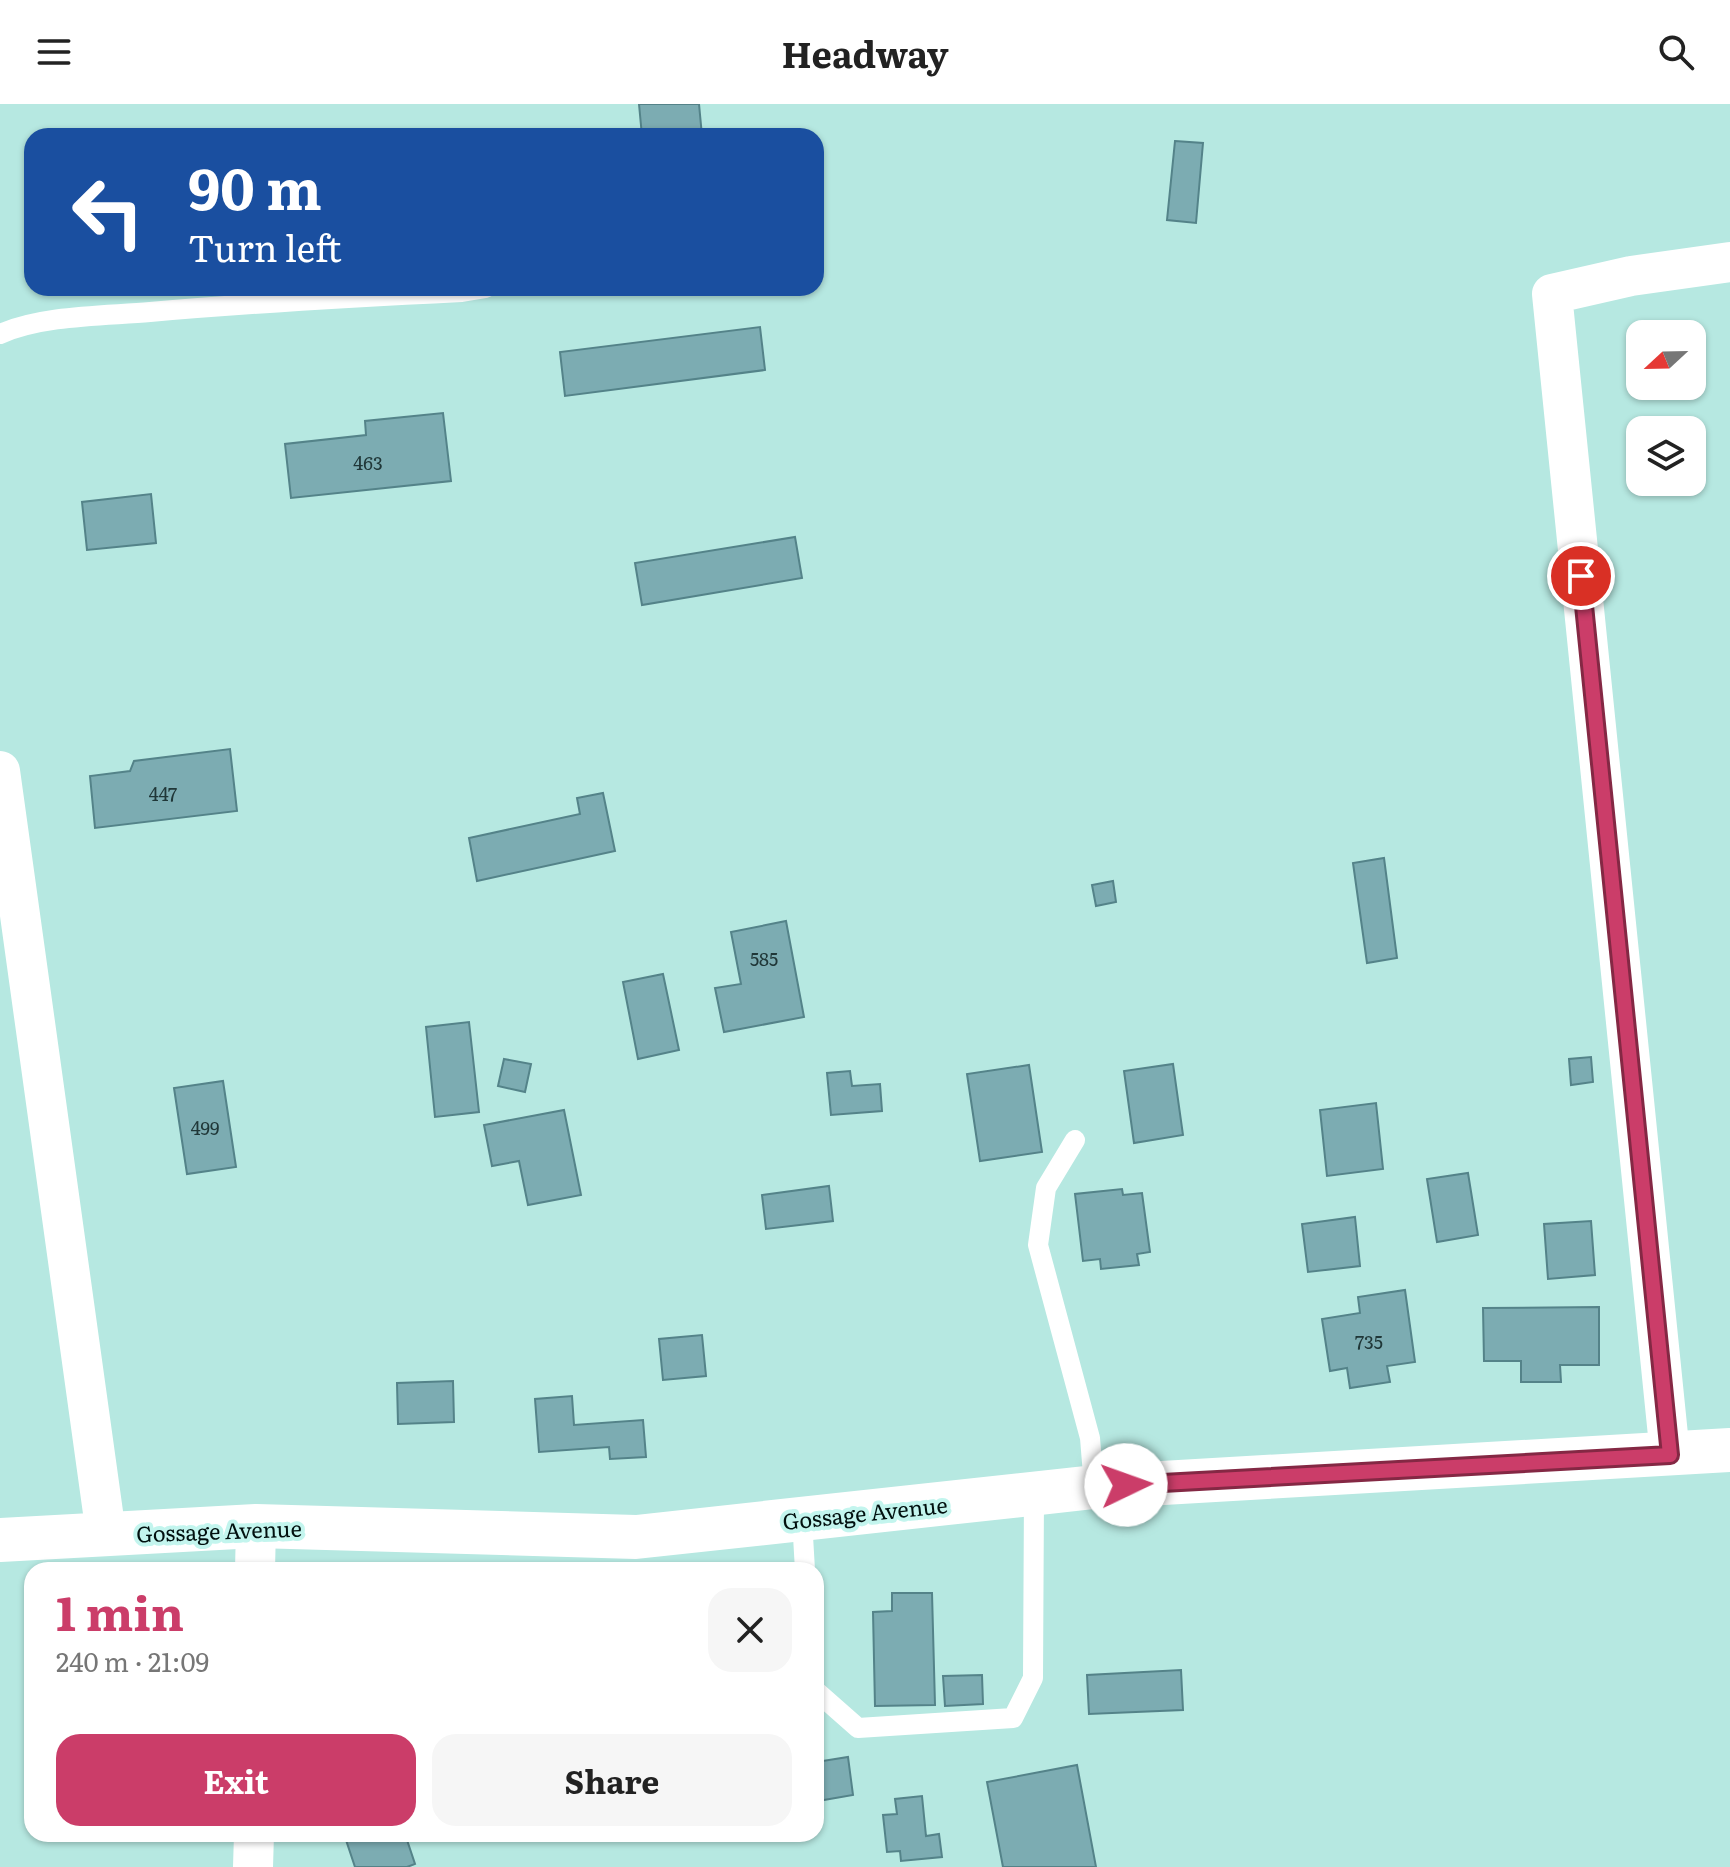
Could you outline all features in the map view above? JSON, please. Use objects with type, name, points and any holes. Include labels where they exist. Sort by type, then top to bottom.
[{"type":"street","points":[[1670,1455],[1552,294],[1631,276],[1730,262]]},
{"type":"street","points":[[0,771],[106,1534]]},
{"type":"street","name":"Gossage Avenue","points":[[0,1540],[256,1526],[636,1537],[1094,1487],[1730,1450]]},
{"type":"street","points":[[255,1562],[256,1526]]},
{"type":"street","points":[[253,1867],[254,1842]]},
{"type":"lane","points":[[0,334],[18,326],[112,315],[380,296]]},
{"type":"lane","points":[[1075,1140],[1046,1188],[1038,1245],[1090,1438],[1094,1487]]},
{"type":"lane","points":[[824,1698],[858,1728],[1013,1718],[1033,1678],[1034,1494]]},
{"type":"lane","points":[[802,1519],[805,1562]]},
{"type":"building","points":[[639,104],[699,104],[701,128],[641,128]]},
{"type":"building","points":[[1175,141],[1203,143],[1196,223],[1167,220]]},
{"type":"building","points":[[760,327],[765,370],[565,396],[560,352]]},
{"type":"building","points":[[443,413],[451,481],[291,498],[285,444],[366,435],[365,421]]},
{"type":"building","points":[[151,494],[156,543],[87,550],[82,502]]},
{"type":"building","points":[[795,537],[802,578],[642,605],[635,563]]},
{"type":"building","points":[[230,749],[237,811],[95,828],[90,776],[130,771],[134,761]]},
{"type":"building","points":[[603,793],[615,851],[477,881],[469,838],[580,814],[577,798]]},
{"type":"building","points":[[1384,858],[1397,958],[1367,963],[1353,863]]},
{"type":"building","points":[[1113,881],[1116,902],[1096,906],[1092,885]]},
{"type":"building","points":[[786,921],[804,1017],[724,1032],[715,988],[741,984],[731,932]]},
{"type":"building","points":[[663,974],[679,1050],[638,1059],[623,982]]},
{"type":"building","points":[[469,1022],[479,1112],[435,1117],[426,1027]]},
{"type":"building","points":[[1591,1057],[1593,1082],[1571,1085],[1569,1059]]},
{"type":"building","points":[[504,1059],[531,1064],[525,1092],[498,1086]]},
{"type":"building","points":[[1173,1064],[1183,1135],[1134,1143],[1124,1071]]},
{"type":"building","points":[[1029,1065],[1042,1152],[980,1161],[967,1074]]},
{"type":"building","points":[[850,1071],[852,1086],[880,1084],[882,1111],[831,1115],[827,1073]]},
{"type":"building","points":[[223,1081],[236,1167],[187,1174],[174,1088]]},
{"type":"building","points":[[1376,1103],[1383,1169],[1327,1176],[1320,1110]]},
{"type":"building","points":[[564,1110],[581,1195],[528,1205],[519,1161],[492,1166],[484,1125]]},
{"type":"building","points":[[1468,1173],[1478,1235],[1437,1242],[1427,1179]]},
{"type":"building","points":[[829,1186],[833,1221],[766,1229],[762,1195]]},
{"type":"building","points":[[1122,1189],[1123,1195],[1142,1193],[1150,1252],[1137,1254],[1139,1265],[1101,1269],[1100,1259],[1083,1261],[1075,1194]]},
{"type":"building","points":[[1355,1217],[1360,1266],[1308,1272],[1302,1224]]},
{"type":"building","points":[[1591,1221],[1595,1275],[1548,1279],[1544,1224]]},
{"type":"building","points":[[1405,1290],[1415,1362],[1387,1366],[1390,1382],[1350,1388],[1347,1368],[1330,1371],[1322,1319],[1360,1313],[1358,1297]]},
{"type":"building","points":[[1599,1307],[1599,1365],[1560,1365],[1561,1382],[1521,1382],[1521,1361],[1484,1361],[1483,1308]]},
{"type":"building","points":[[702,1335],[706,1376],[663,1380],[659,1339]]},
{"type":"building","points":[[453,1381],[454,1422],[398,1424],[397,1383]]},
{"type":"building","points":[[572,1396],[574,1425],[643,1420],[646,1457],[610,1459],[609,1447],[539,1452],[535,1399]]},
{"type":"building","points":[[892,1593],[932,1593],[935,1705],[875,1706],[873,1612],[892,1611]]},
{"type":"building","points":[[1181,1670],[1183,1710],[1089,1714],[1087,1675]]},
{"type":"building","points":[[982,1675],[983,1704],[945,1706],[943,1676]]},
{"type":"building","points":[[848,1757],[853,1795],[824,1800],[824,1761]]},
{"type":"building","points":[[1077,1765],[1096,1867],[1003,1867],[987,1782]]},
{"type":"building","points":[[922,1796],[926,1836],[939,1834],[942,1857],[901,1861],[900,1851],[887,1852],[883,1815],[897,1814],[895,1799]]},
{"type":"building","points":[[347,1842],[408,1842],[415,1864],[407,1867],[355,1867]]},
{"type":"route","points":[[1126,1485],[1670,1455],[1581,576]]}]
